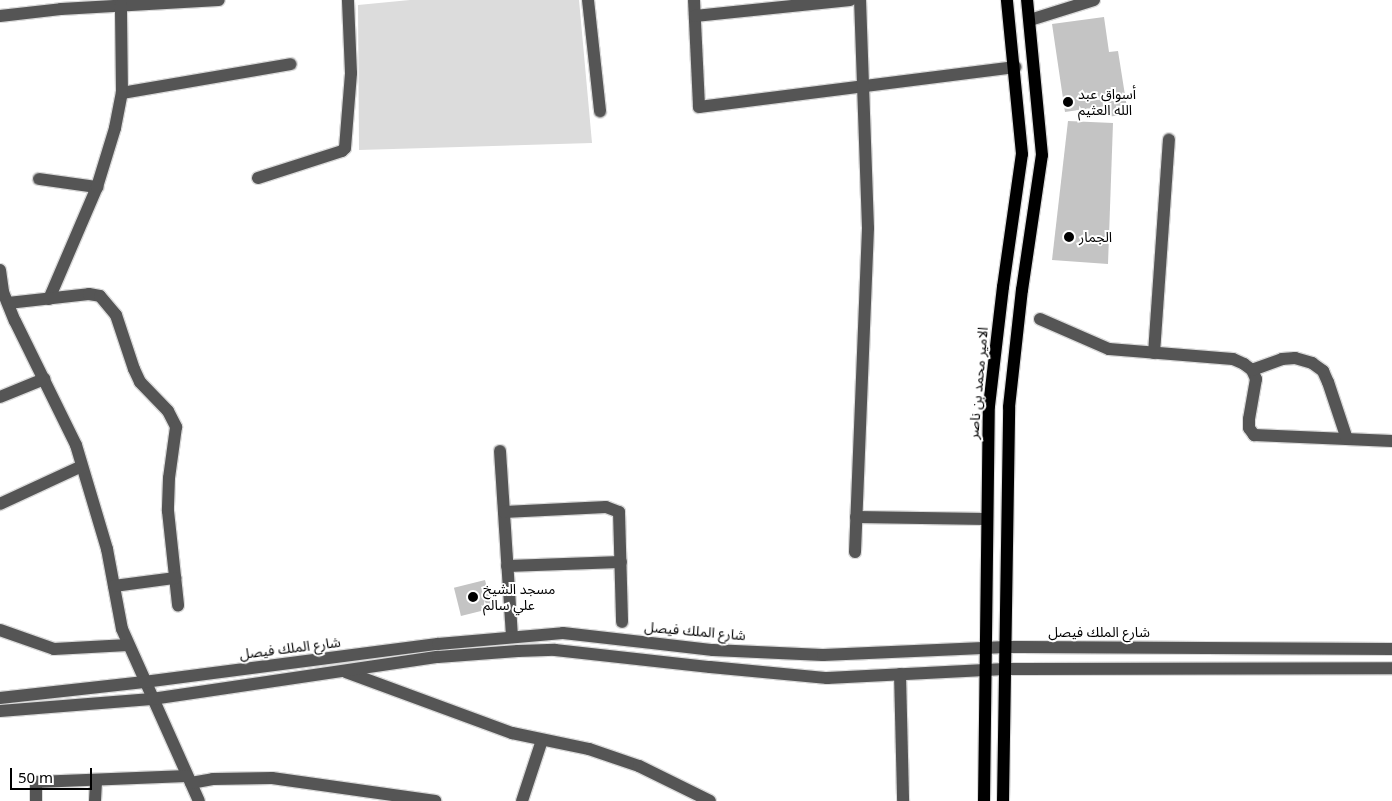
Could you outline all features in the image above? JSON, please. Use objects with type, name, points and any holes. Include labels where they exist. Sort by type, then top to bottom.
[{"type":"main road","name":"الامير محمد بن ناصر","points":[[984,801],[989,406],[1002,287],[1022,154],[1007,0]]},
{"type":"main road","points":[[1004,801],[1008,407],[1022,290],[1042,155],[1028,0]]},
{"type":"street","points":[[0,16],[121,5],[219,0]]},
{"type":"street","points":[[258,178],[342,151],[345,148],[351,73],[348,0]]},
{"type":"street","points":[[588,0],[600,111]]},
{"type":"street","points":[[694,0],[699,107],[1015,67]]},
{"type":"street","points":[[694,16],[850,0]]},
{"type":"street","points":[[856,552],[868,228],[860,0]]},
{"type":"street","points":[[1030,20],[1094,0]]},
{"type":"street","points":[[49,299],[97,187],[115,128],[122,93],[121,5]]},
{"type":"street","points":[[122,93],[291,64]]},
{"type":"street","points":[[1154,353],[1169,140]]},
{"type":"street","points":[[39,179],[97,187]]},
{"type":"street","points":[[0,270],[7,311],[44,379],[76,445],[107,549],[122,629],[144,682],[199,801]]},
{"type":"street","points":[[7,311],[49,299],[89,294],[100,296],[108,304],[122,328],[134,369],[140,382],[168,411],[176,427],[169,478],[168,511],[178,605]]},
{"type":"street","points":[[1040,319],[1109,349],[1233,359],[1252,370],[1256,380],[1249,428],[1254,435],[1392,441]]},
{"type":"street","points":[[1252,370],[1282,359],[1295,358],[1312,363],[1323,371],[1347,439]]},
{"type":"street","points":[[0,397],[44,379]]},
{"type":"street","points":[[500,451],[512,636]]},
{"type":"street","points":[[0,504],[82,466]]},
{"type":"street","points":[[504,512],[614,508],[619,512],[621,518],[622,622]]},
{"type":"street","points":[[856,517],[987,519]]},
{"type":"street","points":[[507,566],[621,562]]},
{"type":"street","points":[[114,586],[175,578]]},
{"type":"street","points":[[0,630],[54,649],[128,645]]},
{"type":"street","name":"شارع الملك فيصل","points":[[0,698],[512,636],[563,633],[713,650],[823,655],[1006,647],[1392,649]]},
{"type":"street","points":[[0,711],[152,699],[438,657],[555,650],[710,668],[827,678],[1005,669],[1392,668]]},
{"type":"street","points":[[343,671],[512,733],[589,748],[639,766],[710,801]]},
{"type":"street","points":[[900,674],[903,801]]},
{"type":"street","points":[[522,801],[542,740]]},
{"type":"street","points":[[36,801],[36,782],[272,778],[435,801]]},
{"type":"street","points":[[95,801],[96,780]]},
{"type":"shaded area","points":[[410,0],[579,0],[592,143],[359,150],[358,5]]},
{"type":"building","points":[[1104,17],[1109,52],[1118,51],[1128,114],[1107,117],[1106,106],[1065,112],[1052,24]]},
{"type":"building","points":[[1068,121],[1113,123],[1108,264],[1052,260]]},
{"type":"building","name":"مسجد الشيخ علي سالم","points":[[485,580],[492,608],[461,616],[454,588]]},
{"type":"place","name":"أسواق عبد الله العثيم","points":[[1068,102]]},
{"type":"place","name":"الجمار","points":[[1069,237]]},
{"type":"place","name":"مسجد الشيخ علي سالم","points":[[473,597]]}]
